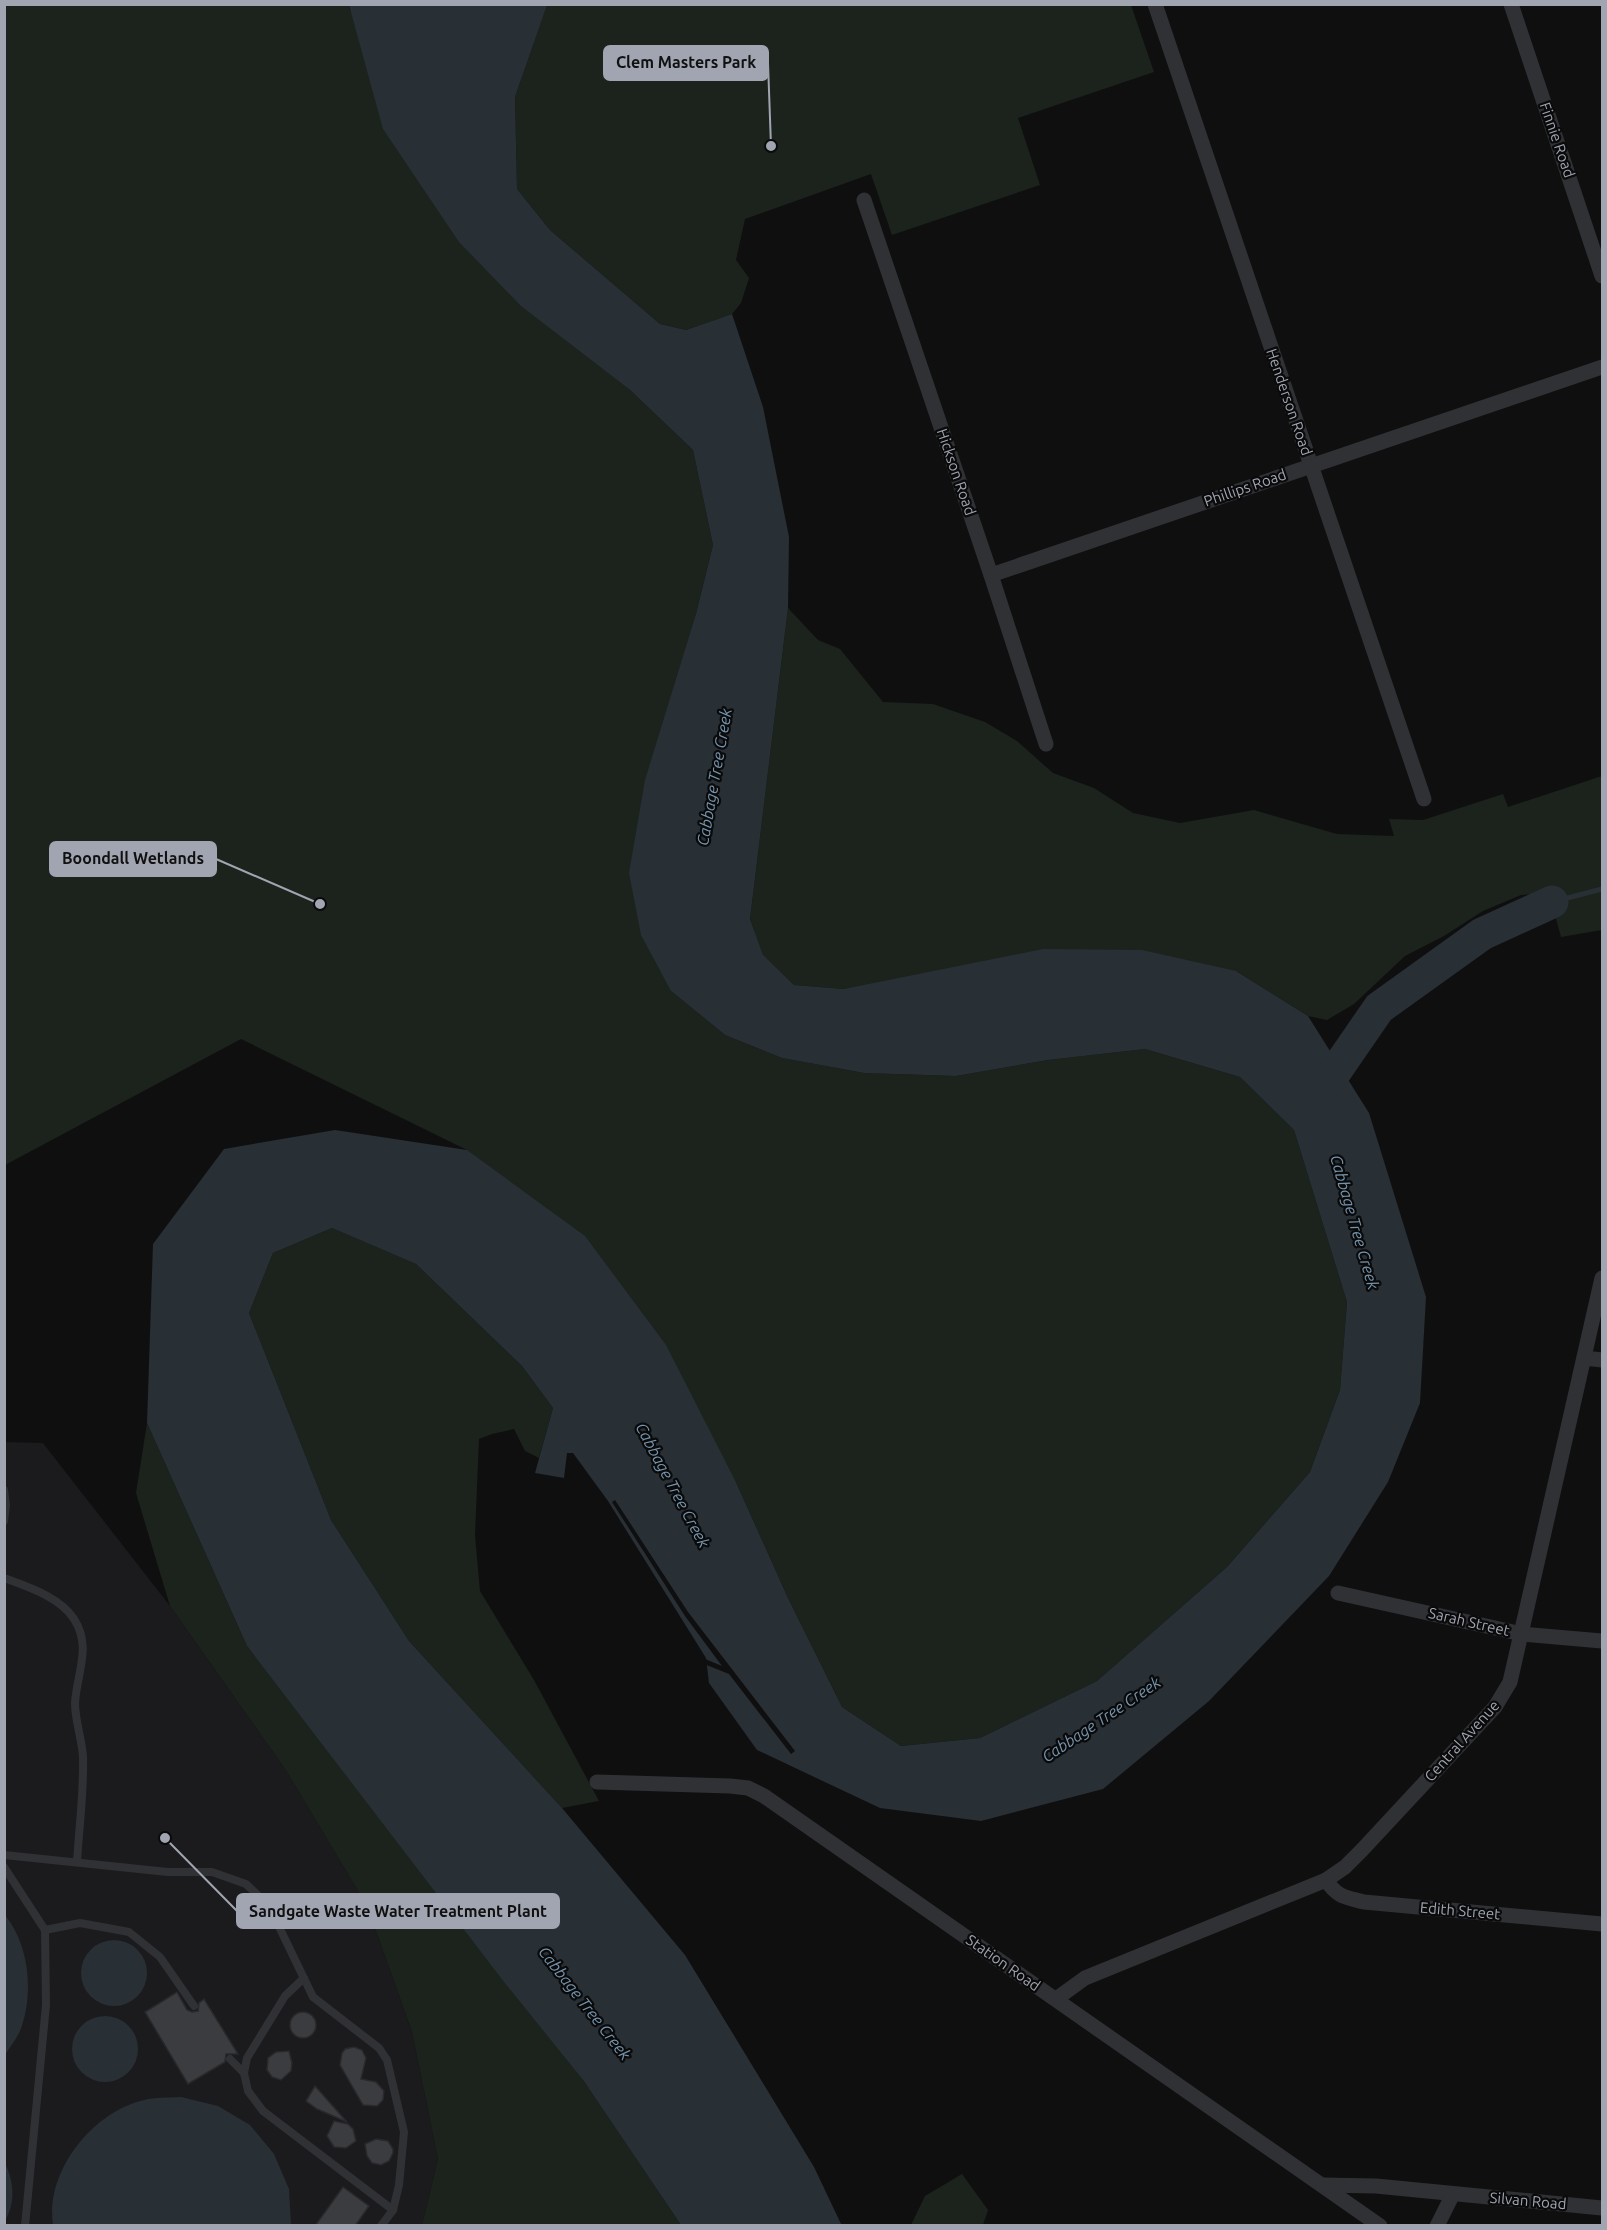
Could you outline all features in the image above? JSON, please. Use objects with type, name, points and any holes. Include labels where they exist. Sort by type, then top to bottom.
[{"type":"street","name":"Henderson Road","points":[[1155,4],[1424,799]]},
{"type":"street","name":"Finnie Road","points":[[1511,4],[1602,276]]},
{"type":"street","name":"Hickson Road","points":[[864,200],[1046,744]]},
{"type":"street","name":"Phillips Road","points":[[991,575],[1602,368]]},
{"type":"street","name":"Central Avenue","points":[[1056,1999],[1086,1978],[1326,1880],[1345,1867],[1362,1850],[1495,1707],[1510,1682],[1522,1634],[1602,1278]]},
{"type":"street","points":[[1584,1358],[1602,1360]]},
{"type":"street","name":"Sarah Street","points":[[1338,1593],[1522,1634],[1602,1641]]},
{"type":"street","name":"Station Road","points":[[597,1782],[730,1786],[748,1788],[764,1796],[1380,2226]]},
{"type":"street","name":"Edith Street","points":[[1326,1880],[1333,1892],[1364,1902],[1602,1924]]},
{"type":"street","name":"Silvan Road","points":[[1323,2185],[1376,2186],[1602,2208]]},
{"type":"street","points":[[1437,2226],[1453,2194]]},
{"type":"lane","points":[[4,1490],[6,1505],[4,1521]]},
{"type":"lane","points":[[4,1578],[60,1603],[74,1618],[82,1635],[85,1647],[75,1705],[82,1755],[77,1862]]},
{"type":"lane","points":[[4,1855],[168,1872],[212,1872],[246,1884],[269,1906],[313,1997],[379,2048],[387,2060],[404,2132],[399,2185],[393,2210],[381,2226]]},
{"type":"lane","points":[[4,1867],[45,1930],[46,2005],[25,2226]]},
{"type":"lane","points":[[45,1930],[80,1923],[129,1932],[160,1957],[194,2006]]},
{"type":"lane","points":[[304,1978],[285,1996],[247,2058],[244,2073],[248,2091],[263,2111],[393,2210]]},
{"type":"lane","points":[[230,2059],[244,2073]]},
{"type":"shaded area","points":[[547,4],[1131,5],[1154,72],[1018,118],[1040,185],[892,235],[871,174],[745,219],[736,260],[749,278],[741,303],[732,314],[686,330],[660,324],[550,230],[517,189],[515,97]]},
{"type":"shaded area","points":[[5,5],[349,5],[350,10],[629,389],[693,450],[713,545],[696,614],[671,991],[725,1035],[782,1058],[864,1073],[956,1076],[1048,1060],[1145,1049],[1240,1077],[1294,1130],[1347,1302],[1340,1390],[1310,1472],[1227,1567],[1097,1681],[980,1738],[901,1746],[842,1707],[788,1598],[735,1480],[665,1345],[467,1150],[241,1039],[5,1165]]},
{"type":"shaded area","points":[[788,608],[818,640],[840,649],[883,702],[933,704],[985,722],[1017,741],[1053,773],[1094,788],[1133,813],[1180,823],[1254,810],[1337,834],[1394,836],[1389,819],[1423,820],[1503,794],[1508,807],[1602,776],[1602,930],[1561,937],[1549,893],[1521,895],[1483,911],[1444,936],[1405,956],[1354,1004],[1327,1020],[1308,1016],[1236,971],[844,989],[794,985],[763,956],[750,919]]},
{"type":"shaded area","points":[[332,1228],[416,1264],[522,1366],[553,1408],[539,1458],[525,1451],[514,1429],[479,1439],[475,1535],[480,1591],[534,1680],[599,1801],[562,1808],[409,1641],[331,1520],[249,1313],[273,1253]]},
{"type":"shaded area","points":[[147,1423],[247,1646],[583,2080],[681,2225],[422,2225],[438,2159],[412,2032],[367,1906],[285,1769],[170,1606],[136,1493]]},
{"type":"shaded area","points":[[4,1442],[43,1443],[170,1606],[285,1769],[367,1906],[412,2032],[438,2159],[422,2225],[5,2226]]},
{"type":"shaded area","points":[[962,2174],[988,2210],[983,2225],[911,2225],[925,2196]]},
{"type":"water","name":"Cabbage Tree Creek","points":[[349,5],[547,5],[515,97],[517,189],[550,230],[660,324],[686,330],[732,314],[763,407],[789,537],[788,608],[750,919],[763,955],[794,985],[844,989],[1043,949],[1142,950],[1236,971],[1308,1016],[1369,1113],[1426,1297],[1420,1403],[1388,1482],[1329,1576],[1209,1701],[1103,1789],[981,1821],[880,1808],[757,1750],[709,1683],[706,1658],[608,1501],[573,1453],[567,1453],[564,1478],[535,1473],[553,1408],[522,1366],[416,1264],[332,1228],[273,1253],[249,1313],[331,1520],[409,1641],[562,1808],[685,1955],[814,2167],[842,2226],[681,2225],[583,2080],[501,1978],[247,1646],[147,1423],[153,1244],[224,1149],[335,1130],[467,1150],[585,1236],[666,1345],[735,1480],[788,1598],[842,1707],[901,1746],[980,1738],[1097,1681],[1227,1567],[1310,1472],[1340,1390],[1347,1302],[1294,1130],[1240,1077],[1145,1049],[1048,1060],[956,1076],[864,1073],[782,1058],[725,1035],[671,991],[641,935],[629,873],[645,780],[696,614],[713,545],[693,450],[629,389],[521,306],[459,242],[383,129]]},
{"type":"water","points":[[5,1915],[20,1941],[28,1987],[20,2031],[5,2055]]},
{"type":"water","points":[[114,1940],[127,1943],[137,1950],[144,1960],[147,1973],[144,1986],[137,1996],[127,2003],[114,2006],[101,2003],[91,1996],[84,1986],[81,1973],[84,1960],[91,1950],[101,1943]]},
{"type":"water","points":[[105,2016],[118,2019],[128,2026],[135,2036],[138,2049],[135,2062],[128,2072],[118,2079],[105,2082],[92,2079],[82,2072],[75,2062],[72,2049],[75,2036],[82,2026],[92,2019]]},
{"type":"water","points":[[181,2097],[218,2106],[250,2125],[274,2154],[289,2189],[291,2225],[53,2225],[52,2205],[57,2185],[76,2147],[90,2131],[107,2117],[125,2107],[148,2099]]},
{"type":"water","points":[[4,2161],[12,2184],[11,2206],[5,2221]]},
{"type":"pier","points":[[615,1500],[688,1612],[795,1751],[791,1754],[729,1674],[704,1664],[705,1659],[722,1666],[685,1616],[612,1502]]},
{"type":"building","points":[[177,1992],[187,2010],[192,2012],[198,2011],[199,2003],[204,1999],[238,2054],[226,2054],[225,2062],[188,2084],[145,2012]]},
{"type":"building","points":[[303,2012],[312,2016],[316,2025],[312,2034],[303,2038],[294,2034],[290,2025],[294,2016]]},
{"type":"building","points":[[354,2047],[362,2050],[366,2058],[361,2079],[376,2082],[384,2091],[383,2100],[377,2106],[363,2105],[340,2065],[345,2049]]},
{"type":"building","points":[[289,2051],[291,2071],[281,2080],[272,2077],[267,2070],[268,2058],[276,2052]]},
{"type":"building","points":[[315,2086],[347,2122],[317,2109],[306,2101]]},
{"type":"building","points":[[334,2121],[348,2124],[353,2129],[356,2141],[346,2148],[334,2147],[327,2136]]},
{"type":"building","points":[[376,2139],[388,2141],[393,2149],[389,2161],[381,2165],[372,2163],[367,2156],[365,2144]]},
{"type":"building","points":[[343,2187],[369,2206],[355,2226],[315,2226]]},
{"type":"waterway","points":[[1552,902],[1602,889]]},
{"type":"waterway","points":[[1317,1098],[1379,1008],[1482,934],[1552,902]]},
{"type":"place","name":"Clem Masters Park","points":[[771,146]]},
{"type":"place","name":"Boondall Wetlands","points":[[320,904]]},
{"type":"place","name":"Sandgate Waste Water Treatment Plant","points":[[165,1838]]}]
